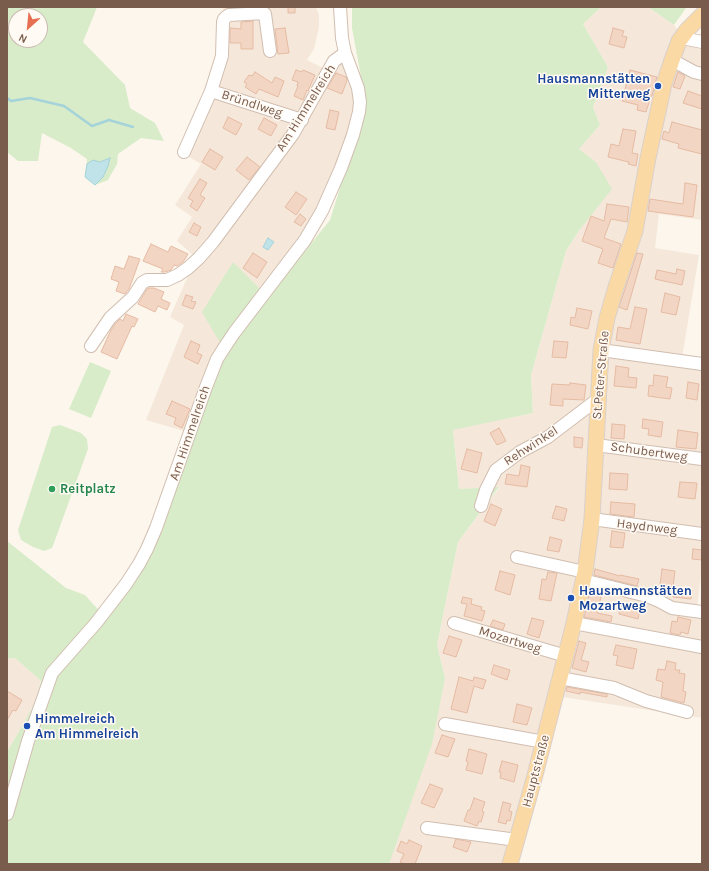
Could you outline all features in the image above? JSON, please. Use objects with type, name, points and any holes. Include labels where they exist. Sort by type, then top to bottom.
[{"type":"main road","name":"St.Peter-Straße","points":[[560,678],[584,576],[592,519],[601,350],[605,330],[612,298],[636,231],[648,158],[664,84],[677,46],[692,24],[702,15]]},
{"type":"main road","name":"Hauptstraße","points":[[510,864],[560,678]]},
{"type":"street","name":"Am Himmelreich","points":[[7,814],[28,741],[52,674],[96,624],[139,564],[156,528],[217,359],[234,333],[305,240],[314,226],[332,189],[353,135],[360,102],[358,88],[345,53],[342,38],[340,7]]},
{"type":"street","name":"Bründlweg","points":[[270,51],[264,13],[226,17],[223,22],[222,56],[211,91],[302,120]]},
{"type":"street","points":[[682,38],[702,42]]},
{"type":"street","name":"Am Himmelreich","points":[[92,346],[110,318],[133,297],[142,283],[147,280],[167,280],[178,275],[199,258],[213,242],[293,134],[334,61],[345,53]]},
{"type":"street","points":[[672,60],[694,72],[702,74]]},
{"type":"street","points":[[184,152],[211,91]]},
{"type":"street","points":[[601,350],[702,364]]},
{"type":"street","name":"Rehwinkel","points":[[481,506],[486,490],[496,470],[520,452],[548,438],[598,399]]},
{"type":"street","name":"Schubertweg","points":[[596,445],[702,459]]},
{"type":"street","name":"Haydnweg","points":[[592,519],[702,534]]},
{"type":"street","points":[[517,558],[584,576],[620,589],[647,596],[672,608],[702,612]]},
{"type":"street","name":"Mozartweg","points":[[454,623],[566,656]]},
{"type":"street","points":[[574,623],[702,647]]},
{"type":"street","points":[[560,678],[614,688],[646,701],[687,712]]},
{"type":"street","points":[[446,724],[544,742]]},
{"type":"street","points":[[427,828],[517,840]]},
{"type":"shaded area","points":[[223,7],[316,7],[319,15],[319,27],[314,49],[307,60],[325,69],[342,54],[356,96],[350,134],[311,224],[232,331],[187,432],[146,420],[184,325],[170,317],[188,276],[201,262],[177,241],[192,217],[175,205],[201,164],[181,152],[219,60]]},
{"type":"shaded area","points":[[601,7],[648,7],[674,25],[690,46],[702,50],[702,220],[659,214],[655,248],[699,255],[682,358],[702,361],[702,566],[697,609],[702,610],[702,718],[549,695],[503,864],[388,864],[445,678],[437,645],[458,542],[499,488],[459,489],[453,429],[533,413],[531,375],[566,251],[580,229],[596,162],[579,149],[600,125],[593,107],[608,67],[583,24]]},
{"type":"shaded area","points":[[15,658],[41,681],[34,705],[7,752],[7,659]]},
{"type":"green space","points":[[7,7],[97,7],[83,42],[125,85],[130,108],[155,123],[164,141],[141,138],[118,154],[117,164],[108,180],[95,185],[85,177],[87,159],[71,148],[42,133],[38,161],[18,161],[7,152]]},
{"type":"green space","points":[[352,7],[601,7],[583,24],[608,67],[593,107],[600,125],[579,149],[596,162],[612,189],[580,229],[566,251],[531,375],[533,413],[453,430],[459,489],[499,487],[458,542],[437,645],[445,678],[432,744],[389,864],[7,864],[7,752],[34,705],[41,681],[15,658],[7,659],[7,541],[66,588],[85,595],[105,617],[141,573],[164,522],[188,446],[226,353],[202,312],[233,262],[268,297],[330,220],[366,104],[352,28]]},
{"type":"green space","points":[[648,7],[683,7],[686,8],[674,25]]},
{"type":"green space","points":[[90,362],[111,371],[91,418],[69,409]]},
{"type":"green space","name":"Reitplatz","points":[[60,425],[81,433],[87,439],[88,449],[52,548],[44,551],[21,540],[18,530],[52,427]]},
{"type":"water","points":[[110,158],[103,177],[95,185],[85,177],[87,164],[93,160],[100,162]]},
{"type":"water","points":[[268,238],[274,242],[268,250],[263,247]]},
{"type":"building","points":[[288,7],[295,7],[295,13],[288,13]]},
{"type":"building","points":[[253,21],[253,49],[241,49],[241,43],[230,43],[230,28],[241,29],[241,22]]},
{"type":"building","points":[[285,28],[289,53],[278,54],[275,29]]},
{"type":"building","points":[[613,28],[624,31],[622,36],[627,37],[624,48],[609,44]]},
{"type":"building","points":[[296,70],[302,72],[303,70],[315,75],[303,100],[294,96],[298,82],[292,80]]},
{"type":"building","points":[[630,70],[657,77],[646,112],[637,110],[638,105],[622,101]]},
{"type":"building","points":[[255,72],[272,83],[275,77],[284,81],[278,97],[259,89],[256,94],[245,87],[247,84],[244,82],[249,75],[252,76]]},
{"type":"building","points":[[678,72],[685,76],[680,89],[673,87]]},
{"type":"building","points":[[336,73],[346,77],[347,80],[342,94],[327,88]]},
{"type":"building","points":[[688,91],[702,96],[702,109],[683,103]]},
{"type":"building","points":[[330,110],[339,112],[335,130],[326,128]]},
{"type":"building","points":[[228,117],[242,124],[236,135],[223,128]]},
{"type":"building","points":[[264,118],[277,125],[271,136],[258,129]]},
{"type":"building","points":[[672,122],[702,130],[702,154],[678,148],[679,144],[662,139],[664,131],[669,133]]},
{"type":"building","points":[[623,129],[636,131],[632,153],[638,154],[636,166],[628,164],[629,162],[608,157],[611,144],[619,146]]},
{"type":"building","points":[[210,149],[223,157],[215,170],[202,162]]},
{"type":"building","points":[[247,157],[260,167],[249,180],[236,170]]},
{"type":"building","points":[[200,179],[207,183],[200,195],[205,198],[197,211],[190,206],[193,201],[188,198]]},
{"type":"building","points":[[685,183],[697,185],[693,217],[648,211],[650,199],[683,204]]},
{"type":"building","points":[[296,192],[307,199],[296,215],[285,207]]},
{"type":"building","points":[[607,204],[629,207],[627,222],[611,219],[604,238],[621,244],[613,268],[598,263],[603,249],[582,241],[591,216],[604,221]]},
{"type":"building","points":[[300,214],[306,219],[301,226],[294,222]]},
{"type":"building","points":[[194,223],[201,227],[197,236],[189,232]]},
{"type":"building","points":[[151,244],[168,252],[171,246],[188,254],[183,262],[177,266],[174,265],[171,270],[161,272],[163,269],[143,261]]},
{"type":"building","points":[[253,253],[267,262],[257,278],[243,268]]},
{"type":"building","points":[[637,253],[643,254],[627,310],[619,307]]},
{"type":"building","points":[[129,256],[140,259],[129,289],[125,294],[116,291],[119,282],[111,279],[115,266],[124,269]]},
{"type":"building","points":[[677,269],[685,271],[682,285],[655,279],[657,270],[676,274]]},
{"type":"building","points":[[149,288],[154,288],[164,292],[161,299],[170,303],[167,310],[158,306],[155,312],[138,304]]},
{"type":"building","points":[[665,293],[680,297],[676,315],[661,312]]},
{"type":"building","points":[[186,295],[193,297],[191,301],[196,302],[193,309],[182,305]]},
{"type":"building","points":[[635,307],[647,309],[640,344],[616,340],[618,327],[630,329]]},
{"type":"building","points":[[577,308],[592,311],[588,329],[570,325],[571,317],[575,318]]},
{"type":"building","points":[[126,314],[138,319],[134,327],[132,326],[117,359],[101,352],[111,330],[120,319],[123,321]]},
{"type":"building","points":[[191,341],[200,345],[197,353],[202,355],[198,364],[184,357]]},
{"type":"building","points":[[554,341],[568,342],[566,358],[552,357]]},
{"type":"building","points":[[616,366],[629,368],[628,377],[637,378],[636,388],[614,386]]},
{"type":"building","points":[[654,375],[668,377],[666,387],[672,388],[670,399],[648,396],[649,385],[653,386]]},
{"type":"building","points":[[688,382],[699,384],[697,400],[686,398]]},
{"type":"building","points":[[570,383],[586,385],[584,400],[563,399],[563,406],[550,405],[552,384],[570,385]]},
{"type":"building","points":[[172,401],[190,409],[182,428],[174,424],[176,418],[166,414]]},
{"type":"building","points":[[643,419],[663,422],[661,437],[648,435],[649,429],[642,428]]},
{"type":"building","points":[[612,424],[625,425],[624,439],[611,438]]},
{"type":"building","points":[[499,428],[506,441],[497,445],[490,433]]},
{"type":"building","points":[[678,430],[698,433],[696,449],[676,447]]},
{"type":"building","points":[[574,437],[583,438],[582,448],[574,447]]},
{"type":"building","points":[[467,449],[482,453],[477,473],[461,469]]},
{"type":"building","points":[[521,465],[530,467],[527,487],[505,484],[507,474],[519,476]]},
{"type":"building","points":[[610,473],[628,474],[627,490],[609,489]]},
{"type":"building","points":[[680,482],[697,483],[695,499],[678,497]]},
{"type":"building","points":[[611,502],[635,504],[634,517],[610,514]]},
{"type":"building","points":[[491,504],[502,509],[495,526],[484,521]]},
{"type":"building","points":[[556,506],[567,509],[564,521],[552,518]]},
{"type":"building","points":[[612,531],[625,533],[623,548],[610,547]]},
{"type":"building","points":[[550,537],[562,540],[559,552],[547,550]]},
{"type":"building","points":[[693,549],[702,550],[702,560],[692,559]]},
{"type":"building","points":[[595,569],[620,576],[639,579],[637,586],[594,575]]},
{"type":"building","points":[[662,569],[675,571],[673,587],[660,585]]},
{"type":"building","points":[[500,571],[515,575],[510,595],[495,590]]},
{"type":"building","points":[[548,572],[557,573],[551,601],[539,599],[542,579],[546,580]]},
{"type":"building","points":[[674,588],[692,590],[691,599],[673,597]]},
{"type":"building","points":[[590,590],[602,593],[597,613],[612,616],[611,622],[584,617]]},
{"type":"building","points":[[463,597],[472,599],[471,604],[482,607],[481,610],[485,611],[482,621],[464,616],[467,604],[461,603]]},
{"type":"building","points":[[622,605],[640,609],[638,619],[619,614]]},
{"type":"building","points":[[678,617],[691,620],[688,634],[681,632],[680,635],[670,633],[672,621],[677,622]]},
{"type":"building","points":[[532,618],[544,621],[539,638],[527,634]]},
{"type":"building","points":[[493,620],[505,624],[503,630],[490,626]]},
{"type":"building","points":[[449,636],[462,640],[456,657],[443,653]]},
{"type":"building","points":[[579,641],[586,643],[581,660],[589,662],[586,672],[572,668]]},
{"type":"building","points":[[616,645],[637,649],[633,669],[616,665],[618,656],[613,655]]},
{"type":"building","points":[[667,661],[676,663],[675,670],[680,670],[679,673],[685,674],[683,691],[686,692],[684,703],[661,697],[663,682],[656,680],[658,669],[665,670]]},
{"type":"building","points":[[494,665],[510,670],[507,680],[491,674]]},
{"type":"building","points":[[459,677],[473,681],[474,677],[486,680],[483,689],[474,686],[467,713],[451,709]]},
{"type":"building","points":[[567,687],[607,694],[607,697],[566,691]]},
{"type":"building","points":[[7,691],[22,700],[16,711],[13,710],[7,720]]},
{"type":"building","points":[[517,704],[532,708],[527,725],[513,722]]},
{"type":"building","points":[[442,735],[455,739],[448,757],[435,753]]},
{"type":"building","points":[[469,749],[487,754],[482,774],[466,770],[468,762],[466,761]]},
{"type":"building","points":[[502,761],[518,765],[514,782],[500,778],[501,772],[499,772]]},
{"type":"building","points":[[430,784],[443,789],[434,808],[421,803]]},
{"type":"building","points":[[474,798],[485,802],[481,822],[479,821],[477,826],[464,821]]},
{"type":"building","points":[[503,802],[511,804],[509,811],[512,812],[510,821],[507,820],[506,824],[498,822]]},
{"type":"building","points":[[456,839],[471,842],[467,852],[453,847]]},
{"type":"building","points":[[409,840],[422,846],[415,864],[405,864],[400,862],[404,854],[397,851],[401,841],[407,844]]},
{"type":"waterway","points":[[7,98],[11,101],[30,98],[64,106],[92,126],[109,120],[133,127]]},
{"type":"place","name":"Hausmannstätten Mitterweg","points":[[658,86]]},
{"type":"place","name":"Reitplatz","points":[[52,489]]},
{"type":"place","name":"Hausmannstätten Mozartweg","points":[[571,598]]},
{"type":"place","name":"Himmelreich Am Himmelreich","points":[[27,726]]}]
